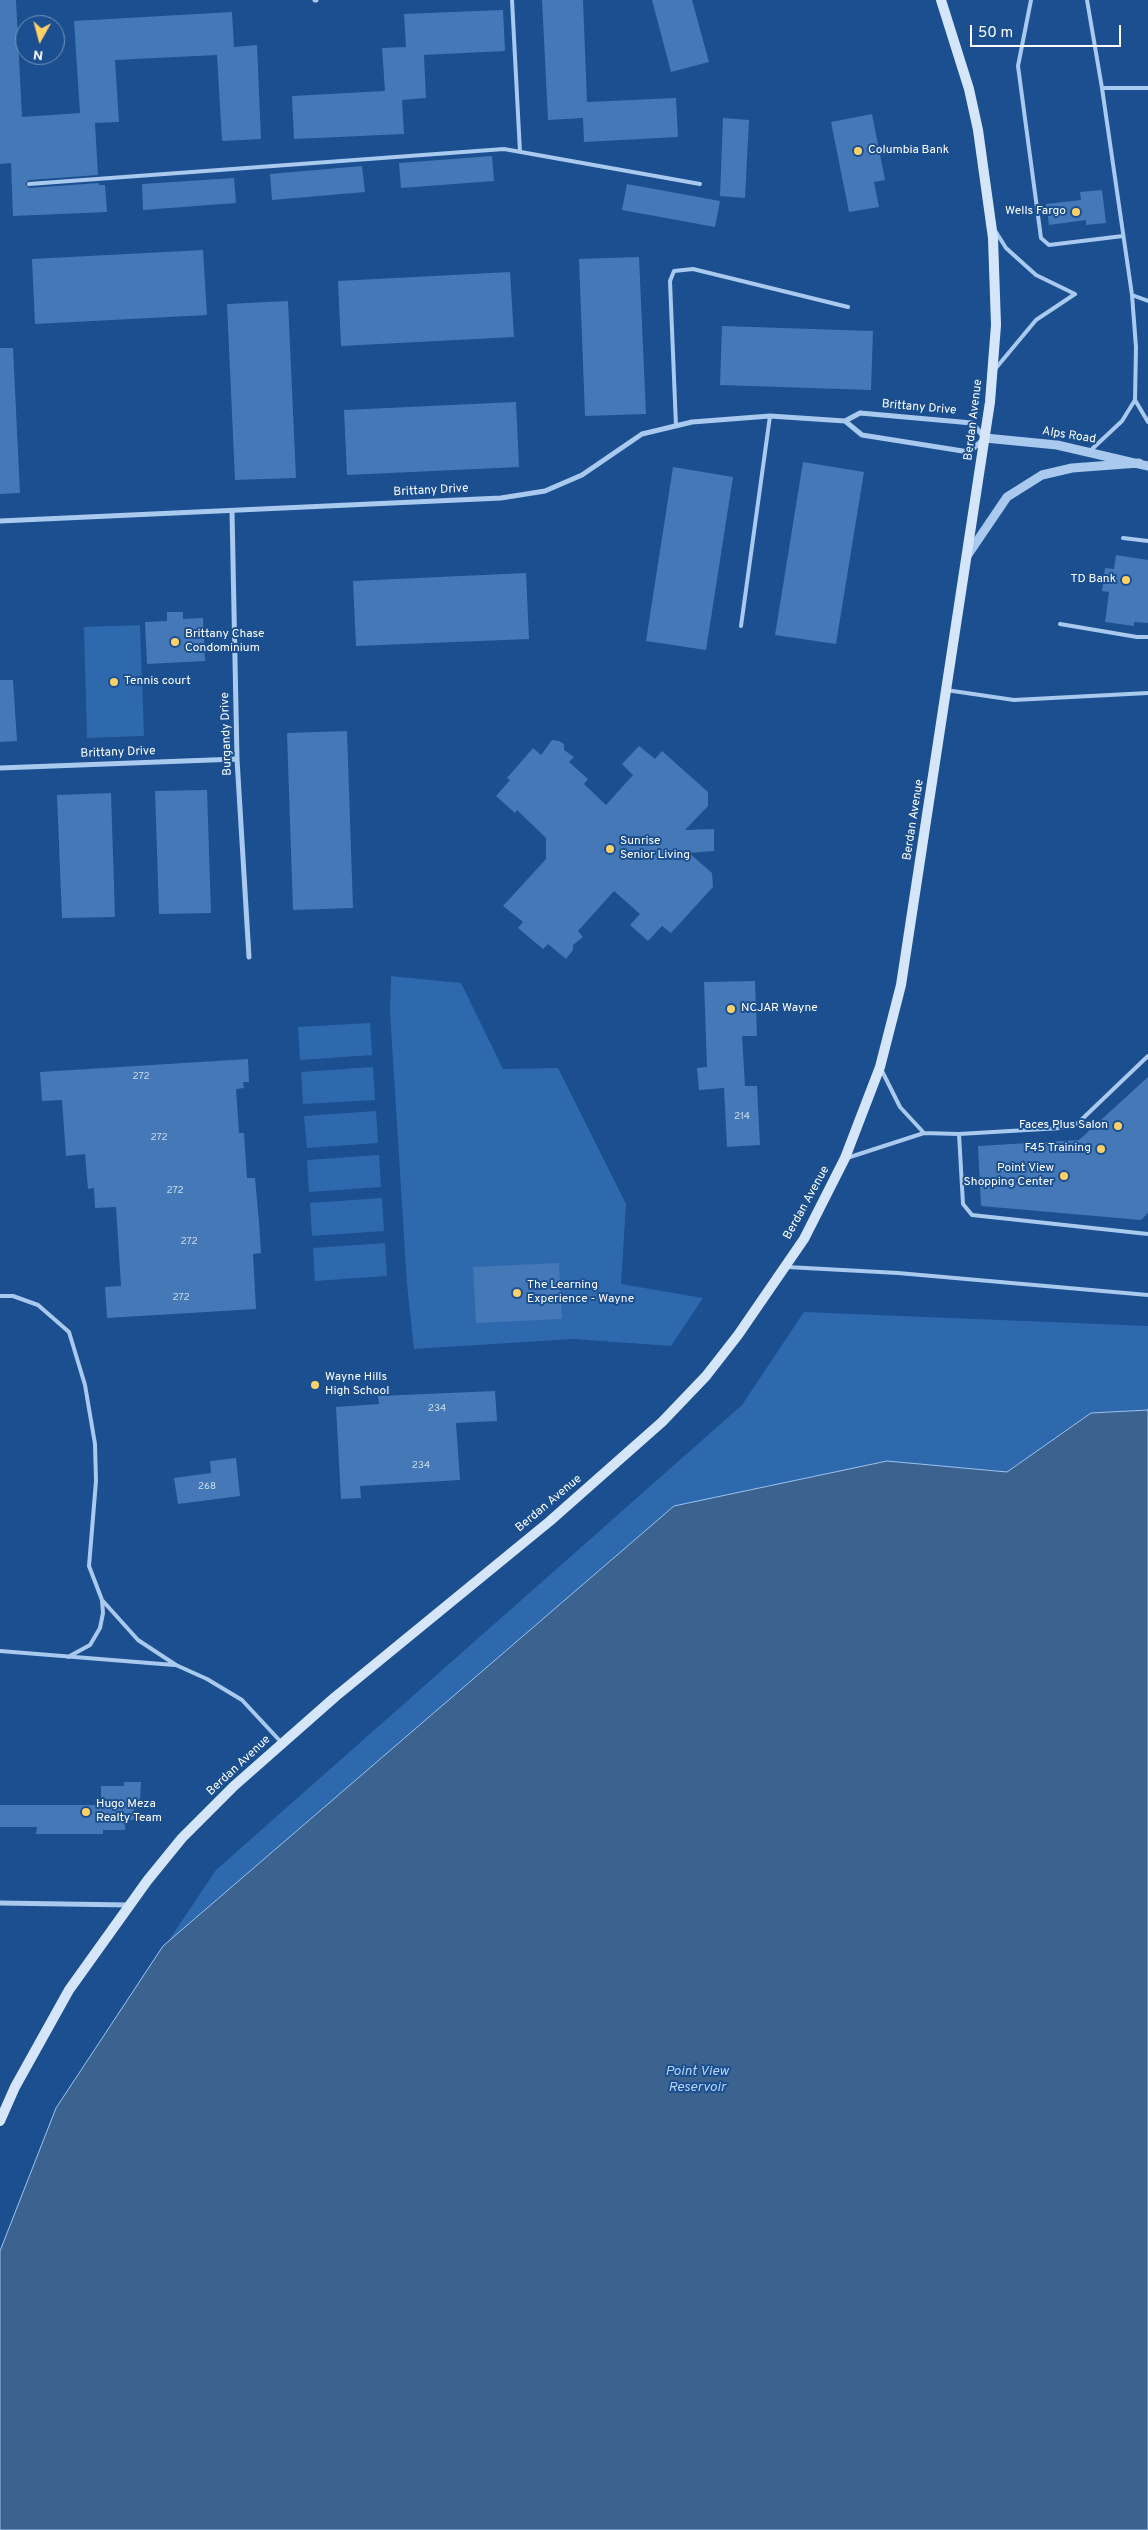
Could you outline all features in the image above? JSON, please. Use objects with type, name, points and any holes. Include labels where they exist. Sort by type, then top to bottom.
[{"type":"main road","name":"Berdan Avenue","points":[[0,2121],[15,2087],[69,1990],[129,1905],[182,1838],[234,1786],[282,1744],[579,1496],[662,1422],[706,1376],[738,1335],[804,1239],[845,1158],[880,1066],[901,985],[985,438],[993,372],[996,325],[992,226],[977,122],[969,89],[941,0]]},
{"type":"street","name":"Brittany Drive","points":[[0,521],[502,498],[545,491],[582,475],[642,434],[692,422],[770,416],[845,421],[860,413],[972,423],[985,438]]},
{"type":"street","points":[[845,421],[862,435],[969,452],[985,438]]},
{"type":"street","name":"Alps Road","points":[[985,438],[1057,445],[1143,464]]},
{"type":"street","points":[[967,557],[1007,497],[1042,475],[1072,468],[1143,464]]},
{"type":"street","name":"Burgandy Drive","points":[[232,511],[237,759],[249,957]]},
{"type":"street","name":"Brittany Drive","points":[[0,768],[237,759]]},
{"type":"street","points":[[0,1903],[129,1905]]},
{"type":"lane","points":[[512,0],[520,152]]},
{"type":"lane","points":[[1031,0],[1018,66],[1041,238],[1049,245],[1123,236]]},
{"type":"lane","points":[[1087,0],[1102,88],[1132,295],[1136,347],[1135,400],[1122,421],[1090,451]]},
{"type":"lane","points":[[1102,88],[1148,88]]},
{"type":"lane","points":[[29,184],[504,149],[700,184]]},
{"type":"lane","points":[[992,226],[1006,248],[1036,275],[1075,294],[1036,320],[993,372]]},
{"type":"lane","points":[[676,426],[670,281],[674,271],[693,269],[848,307]]},
{"type":"lane","points":[[1132,295],[1148,301]]},
{"type":"lane","points":[[1135,400],[1148,422]]},
{"type":"lane","points":[[741,626],[770,416]]},
{"type":"lane","points":[[1124,538],[1148,540]]},
{"type":"lane","points":[[1060,624],[1137,638],[1148,637]]},
{"type":"lane","points":[[946,690],[1014,700],[1148,693]]},
{"type":"lane","points":[[845,1158],[924,1133],[959,1134],[1061,1128],[1078,1123],[1148,1056]]},
{"type":"lane","points":[[880,1066],[900,1107],[924,1133]]},
{"type":"lane","points":[[959,1134],[964,1204],[972,1215],[1148,1234]]},
{"type":"lane","points":[[784,1267],[898,1274],[1148,1295]]},
{"type":"lane","points":[[0,1296],[13,1296],[38,1304],[69,1332],[85,1385],[95,1444],[96,1481],[89,1566],[102,1600],[103,1612],[100,1628],[90,1645],[68,1657]]},
{"type":"lane","points":[[102,1600],[138,1640],[176,1666],[207,1679],[242,1700],[282,1744]]},
{"type":"lane","points":[[0,1651],[176,1666]]},
{"type":"shaded area","name":"Tennis court","points":[[140,625],[144,736],[87,738],[84,627]]},
{"type":"shaded area","points":[[391,976],[461,983],[503,1069],[558,1068],[626,1204],[621,1284],[703,1298],[671,1346],[573,1339],[414,1349],[407,1284],[390,1011]]},
{"type":"shaded area","points":[[370,1023],[372,1055],[300,1060],[298,1027]]},
{"type":"shaded area","points":[[373,1067],[375,1100],[303,1104],[301,1072]]},
{"type":"shaded area","points":[[376,1111],[378,1143],[307,1148],[304,1116]]},
{"type":"shaded area","points":[[379,1155],[381,1187],[309,1192],[307,1160]]},
{"type":"shaded area","points":[[382,1198],[384,1231],[312,1236],[310,1203]]},
{"type":"shaded area","points":[[385,1243],[387,1276],[315,1281],[313,1248]]},
{"type":"shaded area","points":[[804,1312],[1148,1326],[1148,1410],[1091,1413],[1007,1472],[886,1461],[674,1506],[167,1943],[216,1870],[742,1405]]},
{"type":"water","name":"Point View Reservoir","points":[[1148,1410],[1148,2530],[0,2530],[0,2251],[56,2108],[163,1946],[674,1506],[887,1461],[1007,1472],[1091,1413]]},
{"type":"building","points":[[0,0],[16,0],[15,65],[19,65],[22,117],[80,113],[74,21],[232,12],[234,47],[257,45],[261,139],[222,141],[217,55],[115,60],[119,122],[95,123],[98,175],[29,180],[25,184],[29,188],[99,183],[99,185],[105,185],[107,212],[13,216],[11,163],[0,164]]},
{"type":"building","points":[[542,0],[583,0],[587,102],[676,98],[678,137],[584,142],[583,118],[548,120]]},
{"type":"building","points":[[652,0],[692,0],[709,62],[671,72]]},
{"type":"building","points":[[503,10],[505,51],[424,55],[426,98],[402,100],[404,134],[294,139],[292,96],[385,91],[382,48],[406,47],[404,14]]},
{"type":"building","name":"Columbia Bank","points":[[872,114],[885,180],[874,182],[879,207],[849,212],[831,122]]},
{"type":"building","points":[[723,118],[749,120],[745,198],[720,196]]},
{"type":"building","points":[[492,156],[494,181],[401,188],[399,163]]},
{"type":"building","points":[[362,166],[365,192],[272,200],[270,174]]},
{"type":"building","points":[[234,178],[236,203],[143,210],[142,184]]},
{"type":"building","points":[[627,184],[720,201],[715,227],[622,210]]},
{"type":"building","name":"Wells Fargo","points":[[1102,190],[1106,223],[1086,225],[1086,220],[1049,225],[1046,204],[1081,200],[1080,192]]},
{"type":"building","points":[[203,250],[207,315],[35,324],[32,259]]},
{"type":"building","points":[[639,257],[646,414],[585,416],[579,259]]},
{"type":"building","points":[[510,272],[514,337],[341,346],[338,281]]},
{"type":"building","points":[[288,301],[296,478],[235,480],[227,304]]},
{"type":"building","points":[[722,326],[873,331],[871,390],[720,385]]},
{"type":"building","points":[[0,348],[13,348],[20,493],[0,494]]},
{"type":"building","points":[[516,402],[519,467],[347,475],[344,410]]},
{"type":"building","points":[[803,462],[864,472],[836,644],[775,635]]},
{"type":"building","points":[[673,467],[733,477],[706,650],[646,641]]},
{"type":"building","name":"TD Bank","points":[[1116,555],[1148,560],[1148,623],[1134,622],[1134,626],[1105,622],[1109,592],[1102,591],[1105,568],[1114,569]]},
{"type":"building","points":[[526,573],[529,639],[356,646],[353,581]]},
{"type":"building","name":"Brittany Chase Condominium","points":[[167,612],[183,612],[183,619],[203,618],[205,661],[147,664],[145,622],[167,621]]},
{"type":"building","points":[[0,680],[13,680],[17,741],[0,742]]},
{"type":"building","points":[[347,731],[353,908],[293,910],[287,733]]},
{"type":"building","name":"Sunrise Senior Living","points":[[552,740],[564,744],[564,750],[574,757],[569,762],[588,779],[584,784],[606,805],[633,775],[622,764],[639,746],[655,759],[662,751],[708,792],[708,806],[685,830],[714,829],[714,851],[689,853],[712,873],[713,887],[671,933],[662,926],[648,941],[630,925],[640,914],[614,891],[578,931],[583,937],[573,945],[573,950],[566,959],[548,944],[543,949],[518,928],[523,922],[503,906],[546,859],[546,838],[517,810],[515,813],[496,796],[510,780],[507,778],[533,748],[541,755]]},
{"type":"building","points":[[207,790],[211,913],[159,914],[155,791]]},
{"type":"building","points":[[111,793],[115,917],[62,918],[57,795]]},
{"type":"building","points":[[755,981],[757,1036],[742,1036],[745,1086],[757,1086],[760,1145],[727,1147],[724,1088],[699,1090],[697,1068],[707,1067],[704,982]]},
{"type":"building","points":[[248,1059],[249,1082],[243,1082],[244,1088],[236,1089],[239,1133],[244,1133],[247,1178],[255,1178],[259,1222],[261,1253],[253,1254],[256,1309],[107,1318],[105,1287],[121,1286],[116,1207],[95,1208],[94,1188],[88,1189],[85,1154],[66,1156],[62,1100],[42,1101],[40,1072]]},
{"type":"building","name":"Point View Shopping Center","points":[[1148,1077],[1148,1213],[1141,1220],[981,1206],[978,1146],[1079,1140]]},
{"type":"building","name":"The Learning Experience - Wayne","points":[[559,1263],[562,1319],[476,1323],[473,1267]]},
{"type":"building","points":[[495,1391],[497,1421],[456,1423],[460,1480],[360,1486],[361,1498],[341,1499],[336,1407],[379,1404],[378,1396]]},
{"type":"building","points":[[236,1458],[240,1496],[178,1504],[174,1478],[211,1473],[210,1461]]},
{"type":"building","name":"Hugo Meza Realty Team","points":[[124,1782],[141,1782],[140,1800],[134,1800],[134,1820],[125,1820],[125,1830],[103,1830],[103,1834],[36,1834],[37,1827],[0,1827],[0,1805],[101,1805],[101,1786],[124,1786]]},
{"type":"place","name":"Columbia Bank","points":[[858,151]]},
{"type":"place","name":"Wells Fargo","points":[[1076,212]]},
{"type":"place","name":"TD Bank","points":[[1126,580]]},
{"type":"place","name":"Brittany Chase Condominium","points":[[175,642]]},
{"type":"place","name":"Tennis court","points":[[114,682]]},
{"type":"place","name":"Sunrise Senior Living","points":[[610,849]]},
{"type":"place","name":"NCJAR Wayne","points":[[731,1009]]},
{"type":"place","name":"Faces Plus Salon","points":[[1118,1126]]},
{"type":"place","name":"F45 Training","points":[[1101,1149]]},
{"type":"place","name":"Point View Shopping Center","points":[[1064,1176]]},
{"type":"place","name":"The Learning Experience - Wayne","points":[[517,1293]]},
{"type":"place","name":"Wayne Hills High School","points":[[315,1385]]},
{"type":"place","name":"Hugo Meza Realty Team","points":[[86,1812]]}]
